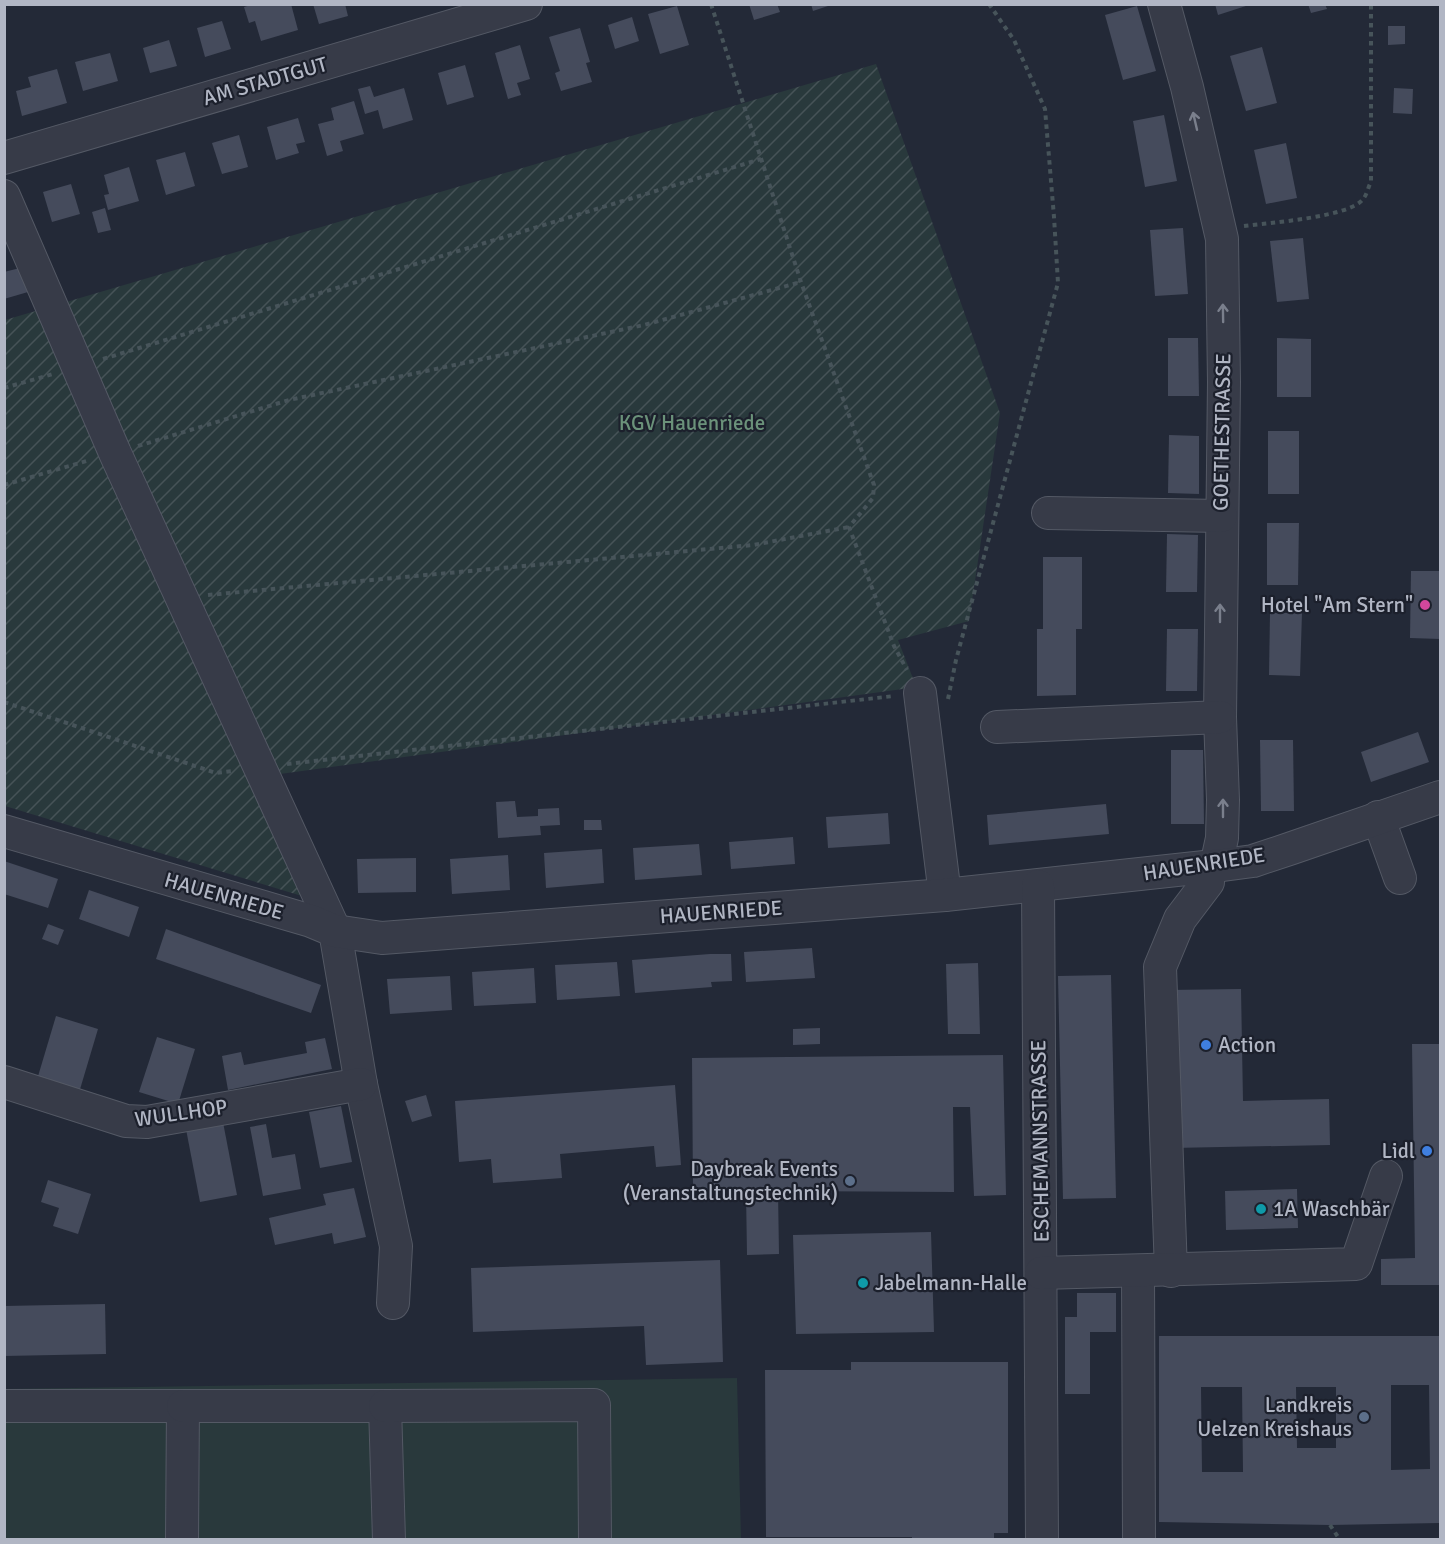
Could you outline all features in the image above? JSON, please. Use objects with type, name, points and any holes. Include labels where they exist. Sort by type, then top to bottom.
[{"type":"street","name":"AM STADTGUT","points":[[4,158],[526,4]]},
{"type":"street","name":"GOETHESTRASSE","points":[[1164,4],[1222,239],[1224,370],[1220,717],[1222,838],[1208,882],[1180,919],[1160,967],[1171,1270]]},
{"type":"street","points":[[4,196],[115,453],[335,931],[361,1084],[396,1246],[393,1303]]},
{"type":"street","points":[[1048,513],[1221,516]]},
{"type":"street","points":[[933,700],[945,895]]},
{"type":"street","points":[[997,727],[1220,717]]},
{"type":"street","name":"HAUENRIEDE","points":[[4,831],[311,921],[335,931],[382,938],[945,895],[1253,861],[1440,797]]},
{"type":"street","points":[[1378,817],[1400,878]]},
{"type":"street","name":"ESCHEMANNSTRASSE","points":[[1038,886],[1042,1539]]},
{"type":"street","name":"WULLHOP","points":[[4,1082],[126,1121],[147,1122],[361,1084]]},
{"type":"street","points":[[1041,1273],[1356,1264],[1386,1176]]},
{"type":"street","points":[[1138,1271],[1139,1539]]},
{"type":"street","points":[[4,1406],[594,1405],[595,1539]]},
{"type":"street","points":[[182,1539],[183,1406]]},
{"type":"street","points":[[385,1406],[389,1539]]},
{"type":"path","points":[[181,597],[753,545],[849,527],[873,498],[874,485],[801,282],[711,4]]},
{"type":"path","points":[[933,700],[956,660],[1058,283],[1045,109],[1014,40],[989,4]]},
{"type":"path","points":[[1220,229],[1331,214],[1350,209],[1363,200],[1371,182],[1371,4]]},
{"type":"path","points":[[4,388],[761,159]]},
{"type":"path","points":[[4,485],[289,400],[644,325],[801,282]]},
{"type":"path","points":[[849,527],[894,646],[933,700]]},
{"type":"path","points":[[4,702],[216,773],[933,700]]},
{"type":"path","points":[[1330,1525],[1340,1539]]},
{"type":"green space","name":"KGV Hauenriede","points":[[876,64],[1000,413],[969,621],[898,640],[914,681],[910,688],[258,777],[315,900],[5,806],[5,320]]},
{"type":"green space","points":[[737,1378],[741,1539],[5,1539],[4,1389]]},
{"type":"building","points":[[254,4],[291,4],[298,30],[261,41],[255,21],[249,23],[244,7]]},
{"type":"building","points":[[313,4],[345,4],[348,16],[319,24]]},
{"type":"building","points":[[749,4],[777,4],[780,12],[754,20]]},
{"type":"building","points":[[811,4],[831,4],[831,5],[813,11]]},
{"type":"building","points":[[1215,4],[1249,4],[1249,5],[1218,15]]},
{"type":"building","points":[[1308,4],[1325,4],[1327,9],[1311,13]]},
{"type":"building","points":[[677,6],[689,45],[660,54],[648,14]]},
{"type":"building","points":[[1137,6],[1156,71],[1123,80],[1105,15]]},
{"type":"building","points":[[632,17],[639,41],[615,49],[608,25]]},
{"type":"building","points":[[222,21],[231,49],[205,57],[197,28]]},
{"type":"building","points":[[1388,26],[1405,26],[1405,44],[1388,45]]},
{"type":"building","points":[[580,28],[590,62],[586,63],[592,82],[561,91],[555,73],[560,71],[549,37]]},
{"type":"building","points":[[169,40],[177,66],[150,73],[143,48]]},
{"type":"building","points":[[520,45],[530,79],[517,83],[521,95],[508,99],[495,53]]},
{"type":"building","points":[[1262,47],[1277,103],[1246,111],[1230,56]]},
{"type":"building","points":[[110,53],[118,81],[83,91],[75,62]]},
{"type":"building","points":[[465,65],[474,97],[447,105],[438,73]]},
{"type":"building","points":[[57,69],[67,103],[22,116],[16,91],[31,87],[28,77]]},
{"type":"building","points":[[370,86],[374,97],[404,88],[413,120],[383,129],[378,110],[365,114],[358,89]]},
{"type":"building","points":[[1394,88],[1413,89],[1412,114],[1393,113]]},
{"type":"building","points":[[354,101],[364,134],[340,141],[343,151],[327,156],[318,124],[334,120],[331,108]]},
{"type":"building","points":[[1164,115],[1177,181],[1145,187],[1133,121]]},
{"type":"building","points":[[298,118],[305,142],[296,144],[299,153],[276,160],[267,127]]},
{"type":"building","points":[[239,135],[248,167],[222,174],[212,143]]},
{"type":"building","points":[[1286,143],[1297,198],[1266,204],[1254,150]]},
{"type":"building","points":[[185,152],[195,186],[166,195],[156,160]]},
{"type":"building","points":[[129,167],[139,201],[108,210],[104,195],[109,194],[104,175]]},
{"type":"building","points":[[71,184],[80,214],[52,222],[43,192]]},
{"type":"building","points":[[105,208],[111,230],[98,233],[92,212]]},
{"type":"building","points":[[1183,228],[1188,294],[1155,296],[1150,230]]},
{"type":"building","points":[[1303,238],[1309,299],[1277,302],[1270,241]]},
{"type":"building","points":[[20,268],[28,292],[4,299],[4,272]]},
{"type":"building","points":[[1168,338],[1198,338],[1199,396],[1168,396]]},
{"type":"building","points":[[1277,338],[1311,339],[1311,397],[1277,397]]},
{"type":"building","points":[[1268,431],[1299,431],[1299,494],[1268,494]]},
{"type":"building","points":[[1169,435],[1199,436],[1199,494],[1168,493]]},
{"type":"building","points":[[1267,523],[1299,523],[1298,585],[1267,585]]},
{"type":"building","points":[[1167,534],[1198,535],[1197,592],[1166,592]]},
{"type":"building","points":[[1043,557],[1082,557],[1082,629],[1076,629],[1076,695],[1037,696],[1037,629],[1043,629]]},
{"type":"building","name":"Hotel \"Am Stern\"","points":[[1411,571],[1440,571],[1440,639],[1410,638]]},
{"type":"building","points":[[1270,613],[1302,613],[1300,676],[1269,675]]},
{"type":"building","points":[[1167,629],[1198,629],[1197,691],[1166,691]]},
{"type":"building","points":[[1418,732],[1429,762],[1371,782],[1361,752]]},
{"type":"building","points":[[1260,740],[1293,740],[1294,811],[1261,811]]},
{"type":"building","points":[[1171,750],[1203,750],[1204,824],[1171,824]]},
{"type":"building","points":[[515,801],[517,817],[538,816],[538,809],[559,808],[560,825],[540,826],[541,835],[498,838],[496,802]]},
{"type":"building","points":[[1106,804],[1109,834],[989,845],[987,815]]},
{"type":"building","points":[[888,813],[890,844],[828,848],[826,817]]},
{"type":"building","points":[[584,820],[601,820],[602,830],[584,830]]},
{"type":"building","points":[[793,837],[795,864],[731,869],[729,842]]},
{"type":"building","points":[[699,844],[702,875],[635,880],[633,848]]},
{"type":"building","points":[[602,849],[604,883],[546,888],[544,853]]},
{"type":"building","points":[[508,855],[510,890],[452,894],[450,859]]},
{"type":"building","points":[[416,858],[416,892],[358,893],[357,859]]},
{"type":"building","points":[[4,861],[58,879],[48,908],[4,894]]},
{"type":"building","points":[[89,890],[139,907],[129,937],[79,919]]},
{"type":"building","points":[[48,924],[64,930],[58,945],[42,939]]},
{"type":"building","points":[[166,929],[321,985],[311,1013],[156,959]]},
{"type":"building","points":[[812,948],[815,978],[746,982],[744,952]]},
{"type":"building","points":[[731,954],[732,981],[711,982],[712,987],[635,993],[632,960]]},
{"type":"building","points":[[617,962],[620,996],[557,1000],[555,965]]},
{"type":"building","points":[[978,963],[980,1034],[948,1034],[946,964]]},
{"type":"building","points":[[534,968],[536,1003],[474,1006],[472,972]]},
{"type":"building","points":[[1111,975],[1116,1198],[1063,1199],[1058,976]]},
{"type":"building","points":[[450,976],[452,1010],[390,1014],[387,979]]},
{"type":"building","name":"Action","points":[[1241,989],[1243,1101],[1329,1099],[1330,1145],[1172,1148],[1168,990]]},
{"type":"building","points":[[56,1016],[98,1029],[78,1096],[36,1083]]},
{"type":"building","points":[[820,1028],[820,1044],[793,1045],[793,1029]]},
{"type":"building","points":[[157,1037],[195,1049],[178,1104],[139,1092]]},
{"type":"building","points":[[325,1038],[332,1069],[228,1090],[222,1056],[241,1052],[244,1065],[307,1053],[305,1042]]},
{"type":"building","name":"Lidl","points":[[1412,1044],[1440,1044],[1440,1285],[1381,1285],[1381,1259],[1415,1258]]},
{"type":"building","points":[[1003,1055],[1006,1195],[974,1196],[970,1107],[953,1107],[954,1192],[778,1191],[779,1254],[747,1255],[746,1192],[693,1192],[692,1058]]},
{"type":"building","points":[[675,1085],[681,1165],[656,1167],[654,1146],[560,1154],[562,1178],[493,1183],[491,1159],[459,1162],[455,1101]]},
{"type":"building","points":[[426,1095],[432,1116],[412,1122],[405,1101]]},
{"type":"building","points":[[341,1106],[352,1162],[320,1168],[309,1112]]},
{"type":"building","points":[[222,1117],[237,1195],[200,1202],[185,1124]]},
{"type":"building","points":[[266,1124],[272,1158],[295,1154],[301,1189],[263,1196],[250,1127]]},
{"type":"building","points":[[48,1180],[91,1194],[78,1234],[53,1226],[59,1208],[41,1202]]},
{"type":"building","points":[[354,1188],[366,1237],[334,1244],[332,1233],[275,1245],[269,1218],[326,1205],[323,1194]]},
{"type":"building","name":"1A Waschbär","points":[[1297,1189],[1298,1228],[1226,1230],[1225,1191]]},
{"type":"building","name":"Jabelmann-Halle","points":[[931,1232],[934,1332],[796,1334],[793,1235]]},
{"type":"building","points":[[720,1260],[723,1362],[646,1365],[644,1326],[473,1332],[471,1268]]},
{"type":"building","points":[[1077,1293],[1116,1293],[1116,1332],[1090,1332],[1090,1394],[1065,1394],[1065,1317],[1077,1317]]},
{"type":"building","points":[[105,1304],[106,1354],[4,1356],[4,1306]]},
{"type":"building","name":"Landkreis Uelzen Kreishaus","points":[[1159,1336],[1440,1336],[1440,1523],[1330,1525],[1159,1522]],"holes":[[[1391,1385],[1429,1385],[1430,1469],[1391,1470]],[[1201,1387],[1242,1387],[1243,1472],[1202,1472]],[[1296,1387],[1336,1387],[1336,1448],[1297,1448]]]},
{"type":"building","points":[[851,1362],[1008,1362],[1008,1533],[994,1533],[994,1539],[766,1537],[765,1370],[851,1370]]},
{"type":"place","name":"Hotel \"Am Stern\"","points":[[1425,605]]},
{"type":"place","name":"Action","points":[[1206,1045]]},
{"type":"place","name":"Lidl","points":[[1427,1151]]},
{"type":"place","name":"Daybreak Events (Veranstaltungstechnik)","points":[[850,1181]]},
{"type":"place","name":"1A Waschbär","points":[[1261,1209]]},
{"type":"place","name":"Jabelmann-Halle","points":[[863,1283]]},
{"type":"place","name":"Landkreis Uelzen Kreishaus","points":[[1364,1417]]}]
